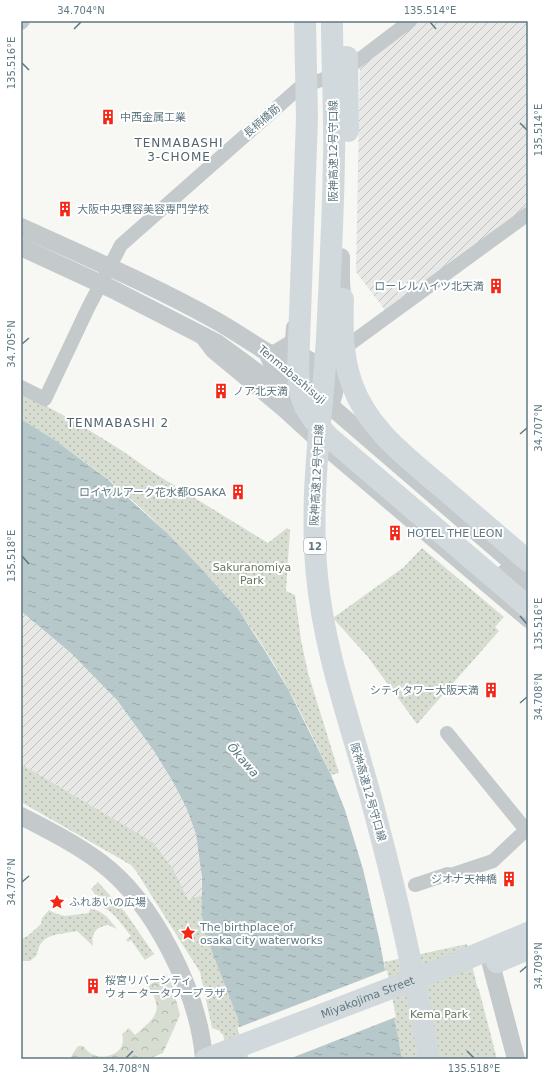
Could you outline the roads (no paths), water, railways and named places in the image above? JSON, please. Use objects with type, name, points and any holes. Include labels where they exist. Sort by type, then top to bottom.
[{"type":"main road","points":[[305,21],[307,118],[298,370],[301,395],[316,424],[329,437],[525,600]]},
{"type":"main road","name":"阪神高速12号守口線","points":[[318,21],[318,215],[300,490],[299,522],[302,577],[305,606],[313,652],[372,860],[396,964],[414,1059]]},
{"type":"main road","name":"阪神高速12号守口線","points":[[332,21],[334,157],[326,342],[315,490],[314,521],[317,576],[328,647],[335,678],[395,889],[411,960],[429,1059]]},
{"type":"main road","points":[[338,21],[346,50],[348,99],[348,167],[342,332],[347,369],[352,384],[366,413],[394,446],[528,561]]},
{"type":"main road","name":"Miyakojima Street","points":[[480,960],[528,932]]},
{"type":"main road","name":"Miyakojima Street","points":[[206,1059],[236,1055],[480,960],[528,949]]},
{"type":"street","points":[[300,21],[298,214],[292,341],[299,351],[312,360],[330,362],[528,214]]},
{"type":"street","points":[[338,21],[343,72],[341,281],[352,372],[361,395],[379,422]]},
{"type":"street","name":"長柄橋筋","points":[[21,387],[45,399],[88,308],[121,244],[300,88],[343,72],[410,21]]},
{"type":"street","name":"Tenmabashisuji","points":[[21,227],[194,308],[271,352],[271,360],[306,385],[325,413],[359,448],[525,600]]},
{"type":"street","name":"Tenmabashisuji","points":[[21,247],[101,284],[217,343],[325,413],[528,576]]},
{"type":"street","points":[[199,334],[212,351],[283,410],[329,452],[528,622]]},
{"type":"street","points":[[271,352],[292,341]]},
{"type":"street","points":[[325,413],[337,390],[349,347]]},
{"type":"street","points":[[271,352],[337,390],[379,422],[528,547]]},
{"type":"street","points":[[415,886],[436,877],[448,874],[448,876],[493,861],[526,832],[447,733]]},
{"type":"street","points":[[21,816],[78,847],[100,862],[121,881],[148,914],[175,959],[188,989],[206,1059]]},
{"type":"street","points":[[480,960],[516,1059]]},
{"type":"water","name":"Ōkawa","points":[[21,419],[56,441],[106,478],[167,533],[238,609],[288,689],[331,775],[345,810],[363,869],[379,938],[402,1059],[251,1059],[239,1027],[238,1019],[212,952],[202,917],[202,877],[196,834],[186,807],[154,751],[117,700],[72,654],[21,611]]},
{"type":"place","name":"中西金属工業","points":[[108,117]]},
{"type":"place","name":"大阪中央理容美容専門学校","points":[[65,209]]},
{"type":"place","name":"ローレルハイツ北天満","points":[[496,286]]},
{"type":"place","name":"ノア北天満","points":[[221,391]]},
{"type":"place","name":"ロイヤルアーク花水都OSAKA","points":[[238,492]]},
{"type":"place","name":"HOTEL THE LEON","points":[[395,533]]},
{"type":"place","name":"シティタワー大阪天満","points":[[491,690]]},
{"type":"place","name":"ジオナ天神橋","points":[[509,879]]},
{"type":"place","name":"ふれあいの広場","points":[[57,902]]},
{"type":"place","name":"The birthplace of osaka city waterworks","points":[[188,933]]},
{"type":"place","name":"桜宮リバーシティ ウォータータワープラザ","points":[[93,986]]},
{"type":"district","name":"TENMABASHI 3-CHOME","points":[[179,150]]},
{"type":"district","name":"TENMABASHI 2","points":[[118,423]]},
{"type":"park label","name":"Sakuranomiya Park","points":[[252,573]]},
{"type":"park label","name":"Kema Park","points":[[439,1014]]}]
